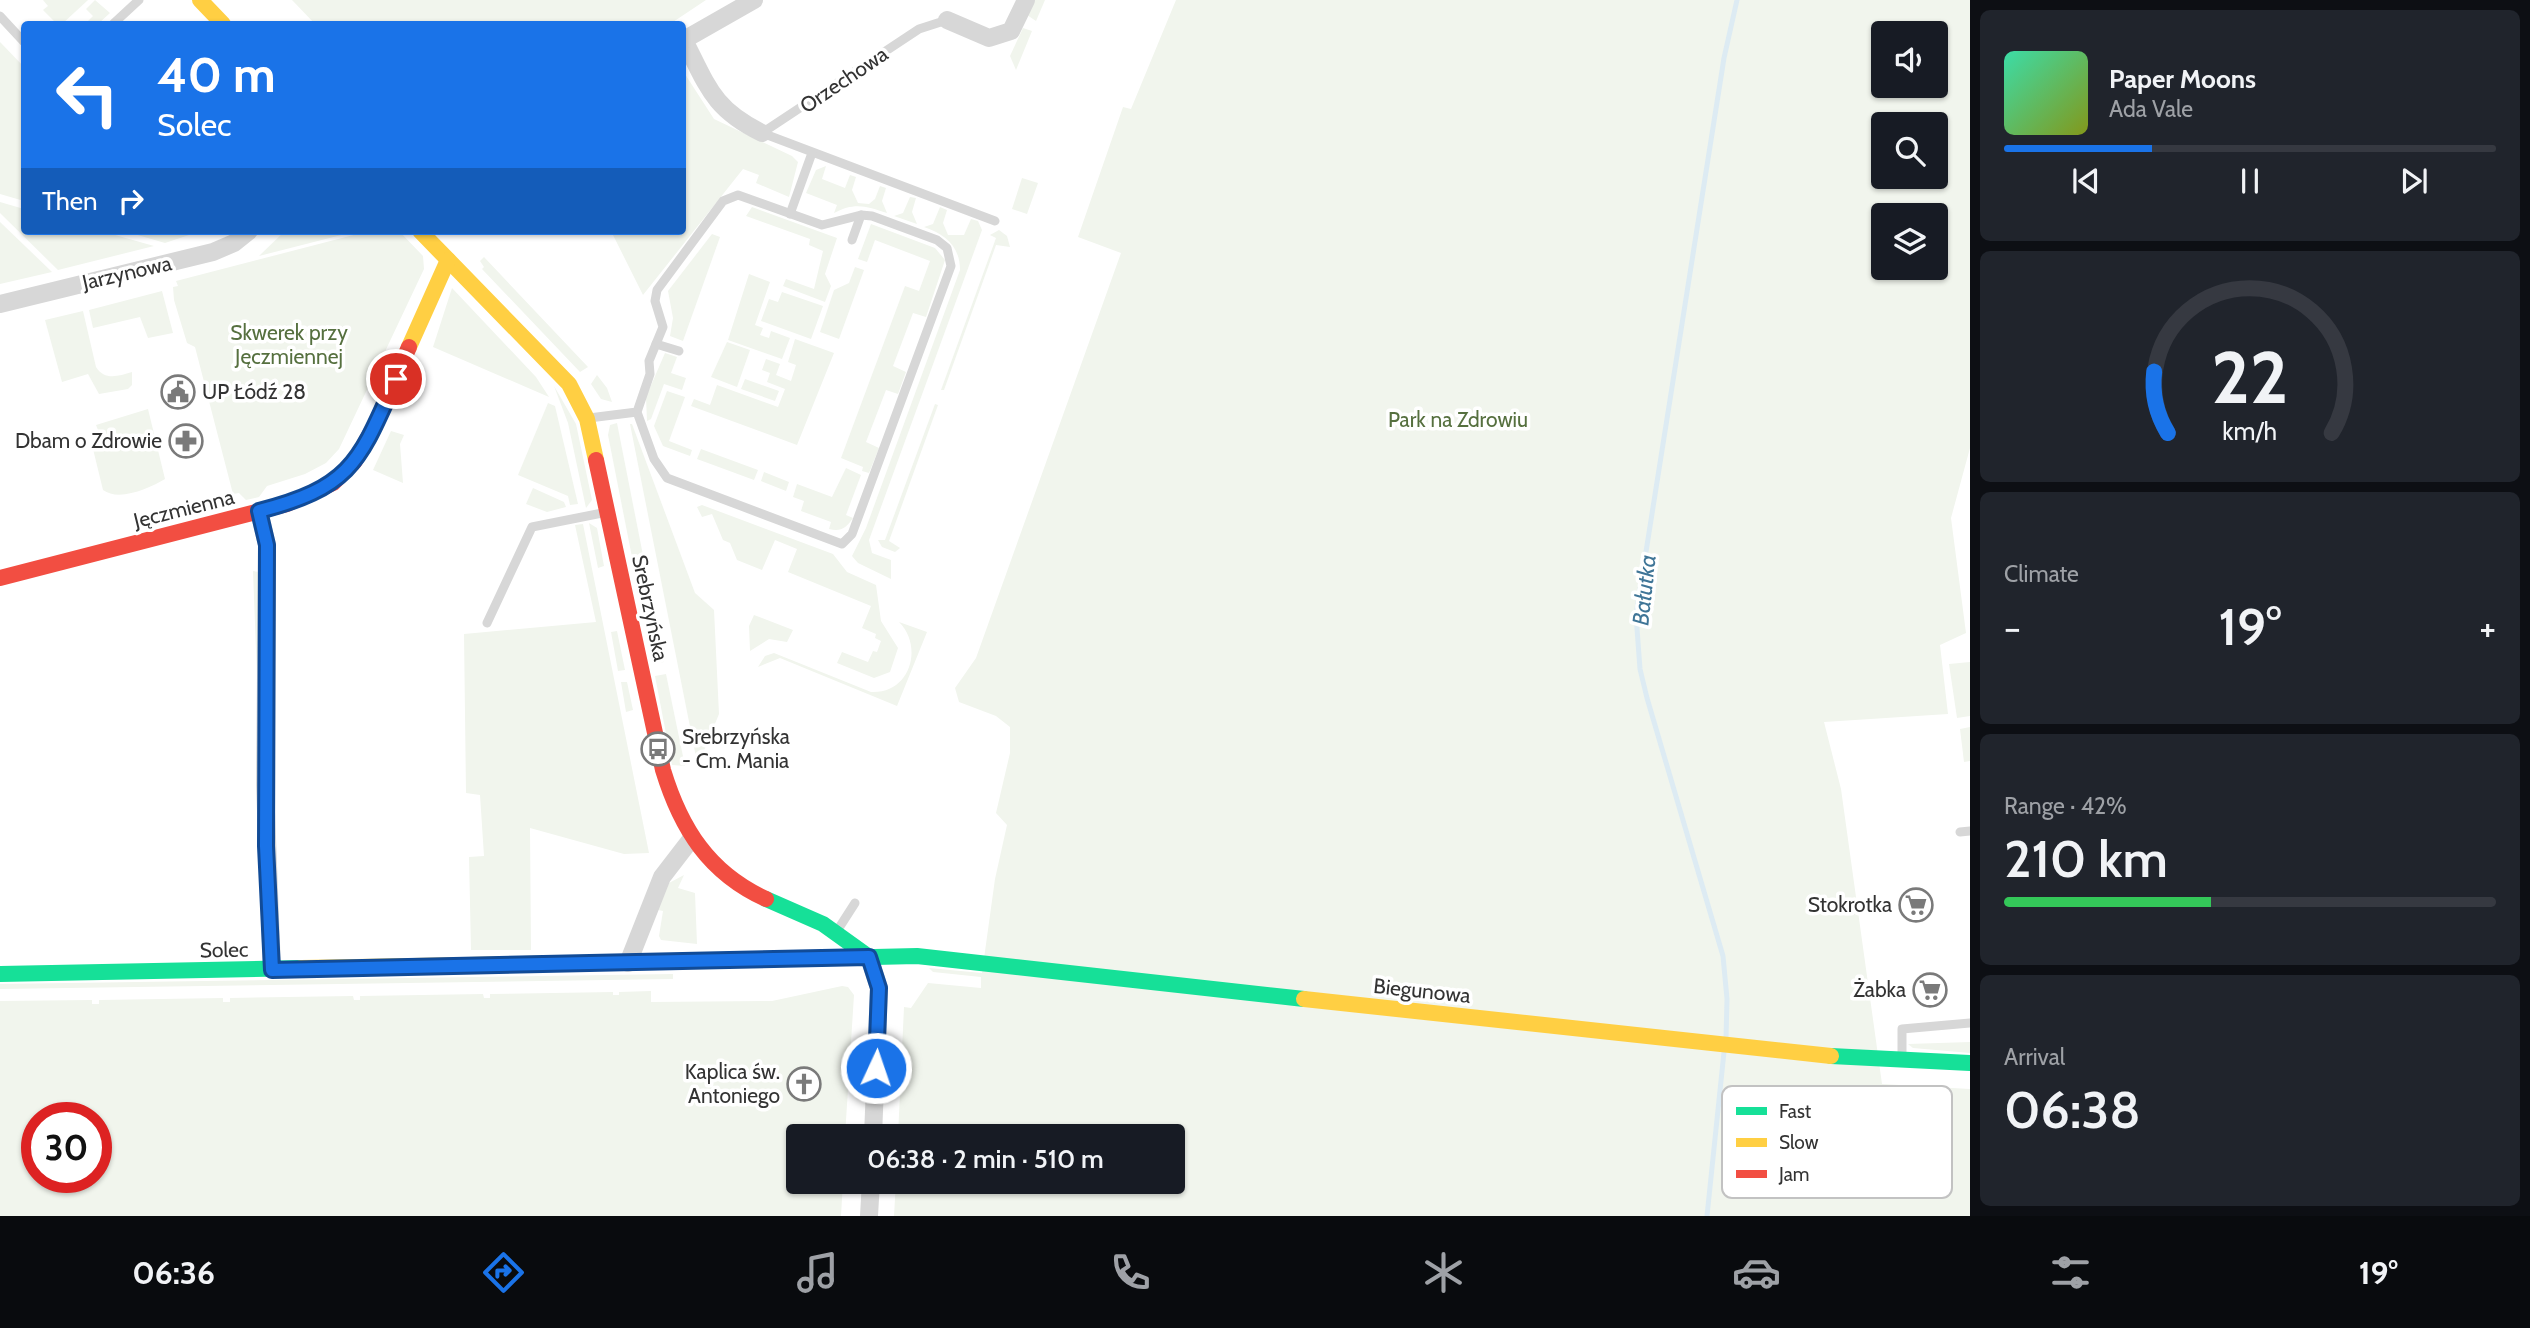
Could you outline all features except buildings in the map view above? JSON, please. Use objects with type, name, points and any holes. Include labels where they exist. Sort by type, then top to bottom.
[{"type":"main road","points":[[200,0],[220,21]]},
{"type":"main road","name":"Srebrzyńska","points":[[425,235],[561,376],[587,419],[663,771],[673,802],[692,838],[712,863],[731,880],[836,932],[869,957]]},
{"type":"main road","name":"Jęczmienna","points":[[0,578],[259,511],[317,492],[333,483],[355,461],[376,424],[448,260]]},
{"type":"main road","name":"Solec","points":[[0,974],[628,964],[869,957]]},
{"type":"main road","name":"Biegunowa","points":[[869,957],[940,958],[1826,1056],[1970,1063]]},
{"type":"street","points":[[686,38],[754,0]]},
{"type":"street","name":"Orzechowa","points":[[947,20],[989,38],[1011,31],[1026,0]]},
{"type":"street","points":[[686,46],[714,99],[741,123],[762,133]]},
{"type":"street","name":"Jarzynowa","points":[[0,304],[213,252],[234,243],[244,235]]},
{"type":"street","points":[[259,511],[267,545],[266,846],[272,970]]},
{"type":"street","points":[[628,964],[662,877],[692,838]]},
{"type":"street","points":[[869,957],[879,988],[873,1124]]},
{"type":"street","points":[[869,1216],[870,1194]]},
{"type":"lane","points":[[116,21],[139,0]]},
{"type":"lane","points":[[0,16],[21,39]]},
{"type":"lane","name":"Orzechowa","points":[[762,133],[919,30],[947,20]]},
{"type":"lane","points":[[762,133],[995,221]]},
{"type":"lane","points":[[790,214],[812,153]]},
{"type":"lane","points":[[738,195],[822,225],[861,215],[872,216],[937,240],[947,248],[951,266],[852,534],[842,544],[667,478],[661,473],[654,459],[637,412],[663,327],[655,301],[657,290],[723,201],[738,195]]},
{"type":"lane","points":[[852,240],[861,215]]},
{"type":"lane","points":[[656,344],[679,351]]},
{"type":"lane","points":[[587,419],[637,412]]},
{"type":"lane","points":[[487,623],[528,530],[609,512]]},
{"type":"lane","points":[[836,932],[855,903]]},
{"type":"lane","points":[[1903,1060],[1902,1028],[1970,1023]]},
{"type":"green space","points":[[43,0],[88,0],[65,21],[54,21],[43,10],[48,6]]},
{"type":"green space","points":[[95,0],[110,13],[101,21],[88,21],[93,16],[86,9]]},
{"type":"green space","points":[[292,0],[706,0],[674,21],[312,21]]},
{"type":"green space","points":[[1033,0],[1045,0],[1036,21],[1027,15]]},
{"type":"green space","name":"Park na Zdrowiu","points":[[1176,0],[1970,0],[1970,448],[1951,518],[1966,633],[1940,645],[1948,714],[1824,722],[1841,789],[1882,1084],[1917,1086],[1722,1086],[1722,1198],[1952,1198],[1952,1088],[1970,1089],[1970,1216],[894,1216],[895,1194],[1185,1194],[1185,1124],[899,1124],[904,1007],[911,1008],[928,983],[981,988],[981,977],[933,972],[929,968],[982,973],[995,879],[1007,825],[996,813],[1010,753],[1010,727],[996,716],[959,702],[955,688],[976,658],[1121,253],[1078,237],[1123,107],[1131,109]]},
{"type":"green space","points":[[1023,28],[1032,31],[1016,70],[1010,56]]},
{"type":"green space","points":[[0,42],[21,64],[21,200],[0,194]]},
{"type":"green space","points":[[686,76],[714,119],[792,156],[798,162],[789,197],[756,183],[759,175],[743,169],[643,295],[613,235],[686,235]]},
{"type":"green space","points":[[826,166],[822,179],[845,188],[850,175],[856,177],[852,190],[858,203],[869,204],[875,199],[880,186],[886,188],[882,201],[887,213],[860,206],[848,207],[834,213],[837,205],[806,193],[816,170]]},
{"type":"green space","points":[[1022,178],[1038,183],[1027,214],[1012,209]]},
{"type":"green space","points":[[910,197],[916,198],[912,212],[917,224],[894,216],[903,213]]},
{"type":"green space","points":[[0,202],[21,208],[21,234],[0,213]]},
{"type":"green space","points":[[752,207],[837,238],[825,274],[831,286],[825,302],[783,286],[786,279],[814,289],[823,251],[809,245],[810,239],[746,216]]},
{"type":"green space","points":[[940,207],[947,210],[943,223],[948,235],[964,235],[971,219],[978,221],[982,230],[869,540],[872,553],[891,560],[891,579],[858,563],[852,556],[866,528],[960,270],[957,254],[950,242],[924,227],[933,224]]},
{"type":"green space","points":[[0,222],[52,272],[0,284]]},
{"type":"green space","points":[[871,224],[935,248],[945,260],[926,317],[913,313],[893,366],[906,372],[898,394],[886,390],[866,442],[879,448],[869,473],[862,471],[863,467],[841,458],[905,286],[919,291],[930,261],[875,240],[867,262],[858,259]]},
{"type":"green space","points":[[999,230],[1007,236],[1010,247],[996,245],[944,390],[941,390],[996,238],[990,235]]},
{"type":"green space","points":[[712,234],[720,237],[683,341],[670,336],[673,318],[668,291]]},
{"type":"green space","points":[[22,235],[115,235],[154,246],[58,270]]},
{"type":"green space","points":[[138,235],[189,235],[165,243]]},
{"type":"green space","points":[[281,235],[341,235],[259,256]]},
{"type":"green space","name":"Skwerek przy Jęczmiennej","points":[[354,235],[403,235],[423,256],[424,269],[339,449],[326,463],[305,474],[267,486],[259,497],[246,500],[239,493],[233,494],[195,347],[187,343],[174,300],[173,287],[178,286],[176,281]]},
{"type":"green space","points":[[484,257],[588,367],[580,372],[482,269],[484,267],[480,261]]},
{"type":"green space","points":[[855,267],[864,270],[839,339],[820,332],[834,290],[849,283]]},
{"type":"green space","points":[[749,274],[770,282],[755,325],[763,328],[760,335],[769,338],[771,331],[790,338],[782,359],[728,340]]},
{"type":"green space","points":[[452,288],[536,377],[549,397],[433,347]]},
{"type":"green space","points":[[162,291],[173,333],[148,338],[140,317],[93,328],[89,310]]},
{"type":"green space","points":[[782,292],[823,306],[811,339],[761,321],[769,299],[778,302]]},
{"type":"green space","points":[[83,311],[96,367],[108,376],[132,372],[132,385],[128,389],[99,394],[88,374],[62,382],[45,320]]},
{"type":"green space","points":[[795,339],[834,353],[797,445],[691,406],[694,399],[710,405],[717,385],[778,407],[785,389],[767,382],[770,373],[762,370],[766,359],[780,364],[776,375],[791,381],[796,365],[788,362]]},
{"type":"green space","points":[[727,342],[750,350],[737,387],[711,377]]},
{"type":"green space","points":[[665,353],[677,357],[671,373],[686,378],[682,390],[664,384],[651,419],[647,421],[646,397]]},
{"type":"green space","points":[[597,375],[607,388],[612,402],[601,399],[591,384]]},
{"type":"green space","points":[[745,379],[779,391],[775,401],[741,389]]},
{"type":"green space","points":[[554,386],[576,424],[592,500],[586,508],[568,423]]},
{"type":"green space","points":[[667,391],[685,397],[669,441],[692,450],[690,456],[663,446],[654,426]]},
{"type":"green space","points":[[548,403],[555,406],[578,504],[570,505],[568,496],[518,475]]},
{"type":"green space","points":[[935,404],[938,405],[889,541],[900,548],[895,552],[882,547],[878,540],[885,540]]},
{"type":"green space","points":[[148,409],[165,479],[143,490],[126,494],[117,495],[103,490],[93,449],[104,445],[96,425]]},
{"type":"green space","points":[[617,423],[664,662],[653,664],[608,435],[610,425]]},
{"type":"green space","points":[[630,424],[695,593],[714,610],[719,714],[697,762]]},
{"type":"green space","points":[[391,431],[404,435],[400,444],[403,483],[373,470]]},
{"type":"green space","points":[[701,449],[758,470],[754,480],[697,459]]},
{"type":"green space","points":[[846,468],[861,475],[846,515],[853,518],[843,528],[829,529],[831,522],[801,511],[804,501],[793,497],[797,484],[832,497]]},
{"type":"green space","points":[[764,472],[789,482],[786,491],[761,481]]},
{"type":"green space","points":[[533,488],[564,502],[566,507],[547,512],[526,504]]},
{"type":"green space","points":[[702,505],[833,554],[847,572],[876,585],[881,621],[898,648],[890,672],[874,678],[837,663],[842,652],[868,662],[873,651],[877,652],[881,641],[875,638],[876,634],[862,628],[871,606],[788,572],[797,549],[775,540],[762,570],[737,560],[730,543],[723,540],[712,514],[702,517],[697,507]]},
{"type":"green space","points":[[589,523],[597,528],[604,566],[598,568]]},
{"type":"green space","points":[[583,524],[649,853],[624,854],[530,828],[531,950],[471,950],[469,857],[484,856],[480,795],[466,793],[464,634],[596,622],[575,525]]},
{"type":"green space","points":[[253,571],[259,572],[259,767],[256,770],[258,704]]},
{"type":"green space","points":[[754,615],[793,630],[787,642],[769,639],[750,651],[749,626]]},
{"type":"green space","points":[[899,622],[927,632],[897,706],[780,658],[758,667],[765,656],[774,653],[871,692],[884,691],[904,677],[909,667],[911,644],[907,632]]},
{"type":"green space","points":[[617,631],[625,670],[618,671],[611,632]]},
{"type":"green space","points":[[1970,662],[1970,716],[1957,718],[1949,664]]},
{"type":"green space","points":[[666,674],[685,766],[672,765],[655,676]]},
{"type":"green space","points":[[621,682],[627,682],[633,710],[626,712]]},
{"type":"green space","points":[[1970,727],[1970,761],[1964,762],[1960,729]]},
{"type":"green space","points":[[684,875],[678,888],[695,893],[697,944],[661,940],[659,936],[663,911],[658,910],[669,883]]},
{"type":"green space","points":[[673,974],[673,979],[0,989],[0,984]]},
{"type":"green space","points":[[848,987],[854,995],[846,1124],[786,1124],[786,1194],[842,1194],[841,1216],[0,1216],[0,1001],[92,1000],[92,1004],[99,1004],[99,1000],[223,998],[223,1002],[230,1002],[230,998],[353,996],[354,1000],[360,1000],[360,996],[483,994],[484,998],[490,998],[490,994],[613,992],[613,995],[619,995],[619,992],[651,991],[651,1002],[772,1001]]},
{"type":"green space","points":[[1970,1042],[1970,1053],[1913,1048],[1908,1044]]},
{"type":"waterway","name":"Bałutka","points":[[1726,1039],[1727,999],[1723,956],[1647,698],[1640,669],[1636,615],[1724,58],[1737,0]]},
{"type":"waterway","name":"Bałutka","points":[[1707,1216],[1724,1052]]},
{"type":"traffic: fast","points":[[766,899],[823,924],[869,957]]},
{"type":"traffic: fast","points":[[789,959],[917,956],[1304,999]]},
{"type":"traffic: fast","points":[[0,974],[301,968]]},
{"type":"traffic: fast","points":[[1831,1056],[1970,1063]]},
{"type":"traffic: slow","points":[[200,0],[220,21]]},
{"type":"traffic: slow","points":[[424,235],[569,384],[587,419],[596,460]]},
{"type":"traffic: slow","points":[[409,347],[448,260]]},
{"type":"traffic: slow","points":[[301,968],[789,959]]},
{"type":"traffic: slow","points":[[1304,999],[1831,1056]]},
{"type":"traffic: jam","points":[[0,578],[287,504],[333,483],[355,461],[376,423],[409,347]]},
{"type":"traffic: jam","points":[[596,460],[663,770],[670,791],[688,830],[713,862],[728,876],[766,899]]},
{"type":"place","name":"UP Łódź 28","points":[[178,392]]},
{"type":"place","name":"Dbam o Zdrowie","points":[[186,441]]},
{"type":"place","name":"Srebrzyńska - Cm. Mania","points":[[658,749]]},
{"type":"place","name":"Stokrotka","points":[[1916,905]]},
{"type":"place","name":"Żabka","points":[[1930,990]]},
{"type":"place","name":"Kaplica św. Antoniego","points":[[804,1084]]},
{"type":"route","points":[[396,379],[376,424],[347,472],[317,492],[259,511],[267,545],[268,734],[265,785],[272,970],[601,965],[869,957],[879,988],[876,1068]]}]
